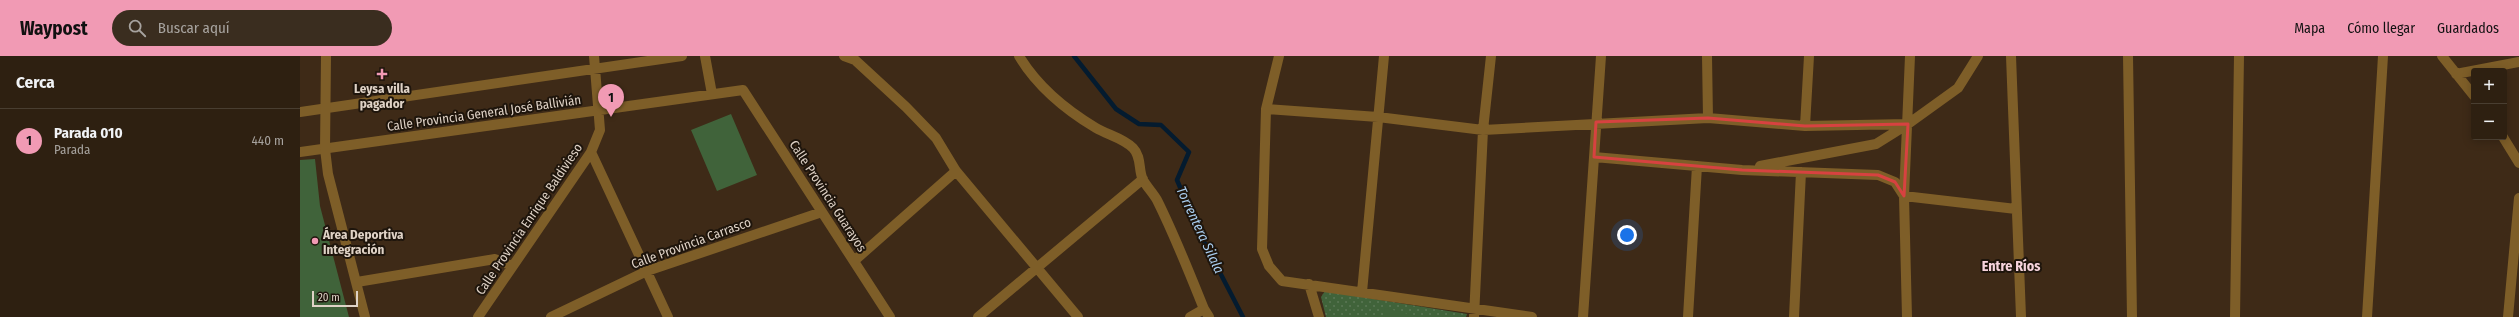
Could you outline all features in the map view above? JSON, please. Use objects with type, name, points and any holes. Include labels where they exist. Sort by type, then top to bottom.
[{"type":"street","points":[[326,56],[325,149],[328,174],[365,317]]},
{"type":"street","name":"Calle Provincia Enrique Baldivieso","points":[[478,317],[591,152],[600,130],[594,56]]},
{"type":"street","name":"Calle Provincia General José Ballivián","points":[[300,112],[325,110],[682,56]]},
{"type":"street","points":[[705,56],[712,94]]},
{"type":"street","points":[[844,56],[855,60],[906,107],[936,138],[956,171],[1078,317]]},
{"type":"street","points":[[1019,56],[1038,81],[1067,110],[1098,129],[1125,142],[1134,150],[1140,160],[1143,179],[1156,198],[1179,245],[1206,313],[1190,317]]},
{"type":"street","points":[[1279,56],[1266,109],[1262,248],[1269,266],[1282,281],[1362,292],[1474,313],[1532,317]]},
{"type":"street","points":[[1362,292],[1384,56]]},
{"type":"street","points":[[1474,313],[1483,130],[1491,56]]},
{"type":"street","points":[[1584,317],[1601,56]]},
{"type":"street","points":[[1707,56],[1708,118]]},
{"type":"street","points":[[1805,126],[1808,56]]},
{"type":"street","points":[[1907,317],[1904,196],[1910,56]]},
{"type":"street","points":[[1742,170],[1876,144],[1908,124],[1958,88],[1978,56]]},
{"type":"street","points":[[2011,56],[2021,317]]},
{"type":"street","points":[[2128,56],[2132,317]]},
{"type":"street","points":[[2234,317],[2239,56]]},
{"type":"street","points":[[2368,317],[2383,56]]},
{"type":"street","points":[[2442,56],[2471,92]]},
{"type":"street","points":[[2456,74],[2519,62]]},
{"type":"street","name":"Calle Provincia General José Ballivián","points":[[300,152],[743,90]]},
{"type":"street","name":"Calle Provincia Guarayos","points":[[743,90],[890,317]]},
{"type":"street","points":[[1266,109],[1378,117],[1483,130],[1596,122],[1708,118],[1805,126],[1908,124]]},
{"type":"street","points":[[2505,140],[2519,163]]},
{"type":"street","points":[[591,152],[668,317]]},
{"type":"street","points":[[1594,157],[1742,170],[1878,175],[1895,182],[1904,196]]},
{"type":"street","points":[[1688,317],[1697,166]]},
{"type":"street","points":[[854,261],[956,171]]},
{"type":"street","points":[[1794,317],[1801,172]]},
{"type":"street","points":[[978,317],[1143,179]]},
{"type":"street","points":[[1904,196],[2016,209]]},
{"type":"street","points":[[2508,317],[2519,198]]},
{"type":"street","name":"Calle Provincia Carrasco","points":[[551,317],[647,270],[822,212]]},
{"type":"street","points":[[357,282],[495,259],[512,266]]},
{"type":"street","points":[[1309,284],[1319,317]]},
{"type":"highlighted area","points":[[1708,118],[1805,126],[1908,124],[1904,196],[1895,182],[1878,175],[1742,170],[1594,157],[1596,122]]},
{"type":"green space","points":[[731,114],[757,175],[717,191],[691,130]]},
{"type":"green space","name":"Área Deportiva Integración","points":[[315,159],[320,206],[349,317],[300,317],[300,160]]},
{"type":"green space","points":[[1325,291],[1467,314],[1466,317],[1326,317],[1321,297]]},
{"type":"green space","points":[[1385,308],[1420,317],[1383,317]]},
{"type":"waterway","name":"Torrentera Silala","points":[[1074,56],[1116,109],[1139,124],[1161,125],[1189,152],[1177,180],[1199,232],[1243,317]]},
{"type":"place","name":"Leysa villa pagador","points":[[382,74]]},
{"type":"place","name":"Parada 010","points":[[611,117]]},
{"type":"place","name":"Área Deportiva Integración","points":[[315,241]]},
{"type":"district","name":"Entre Ríos","points":[[2011,266]]}]
